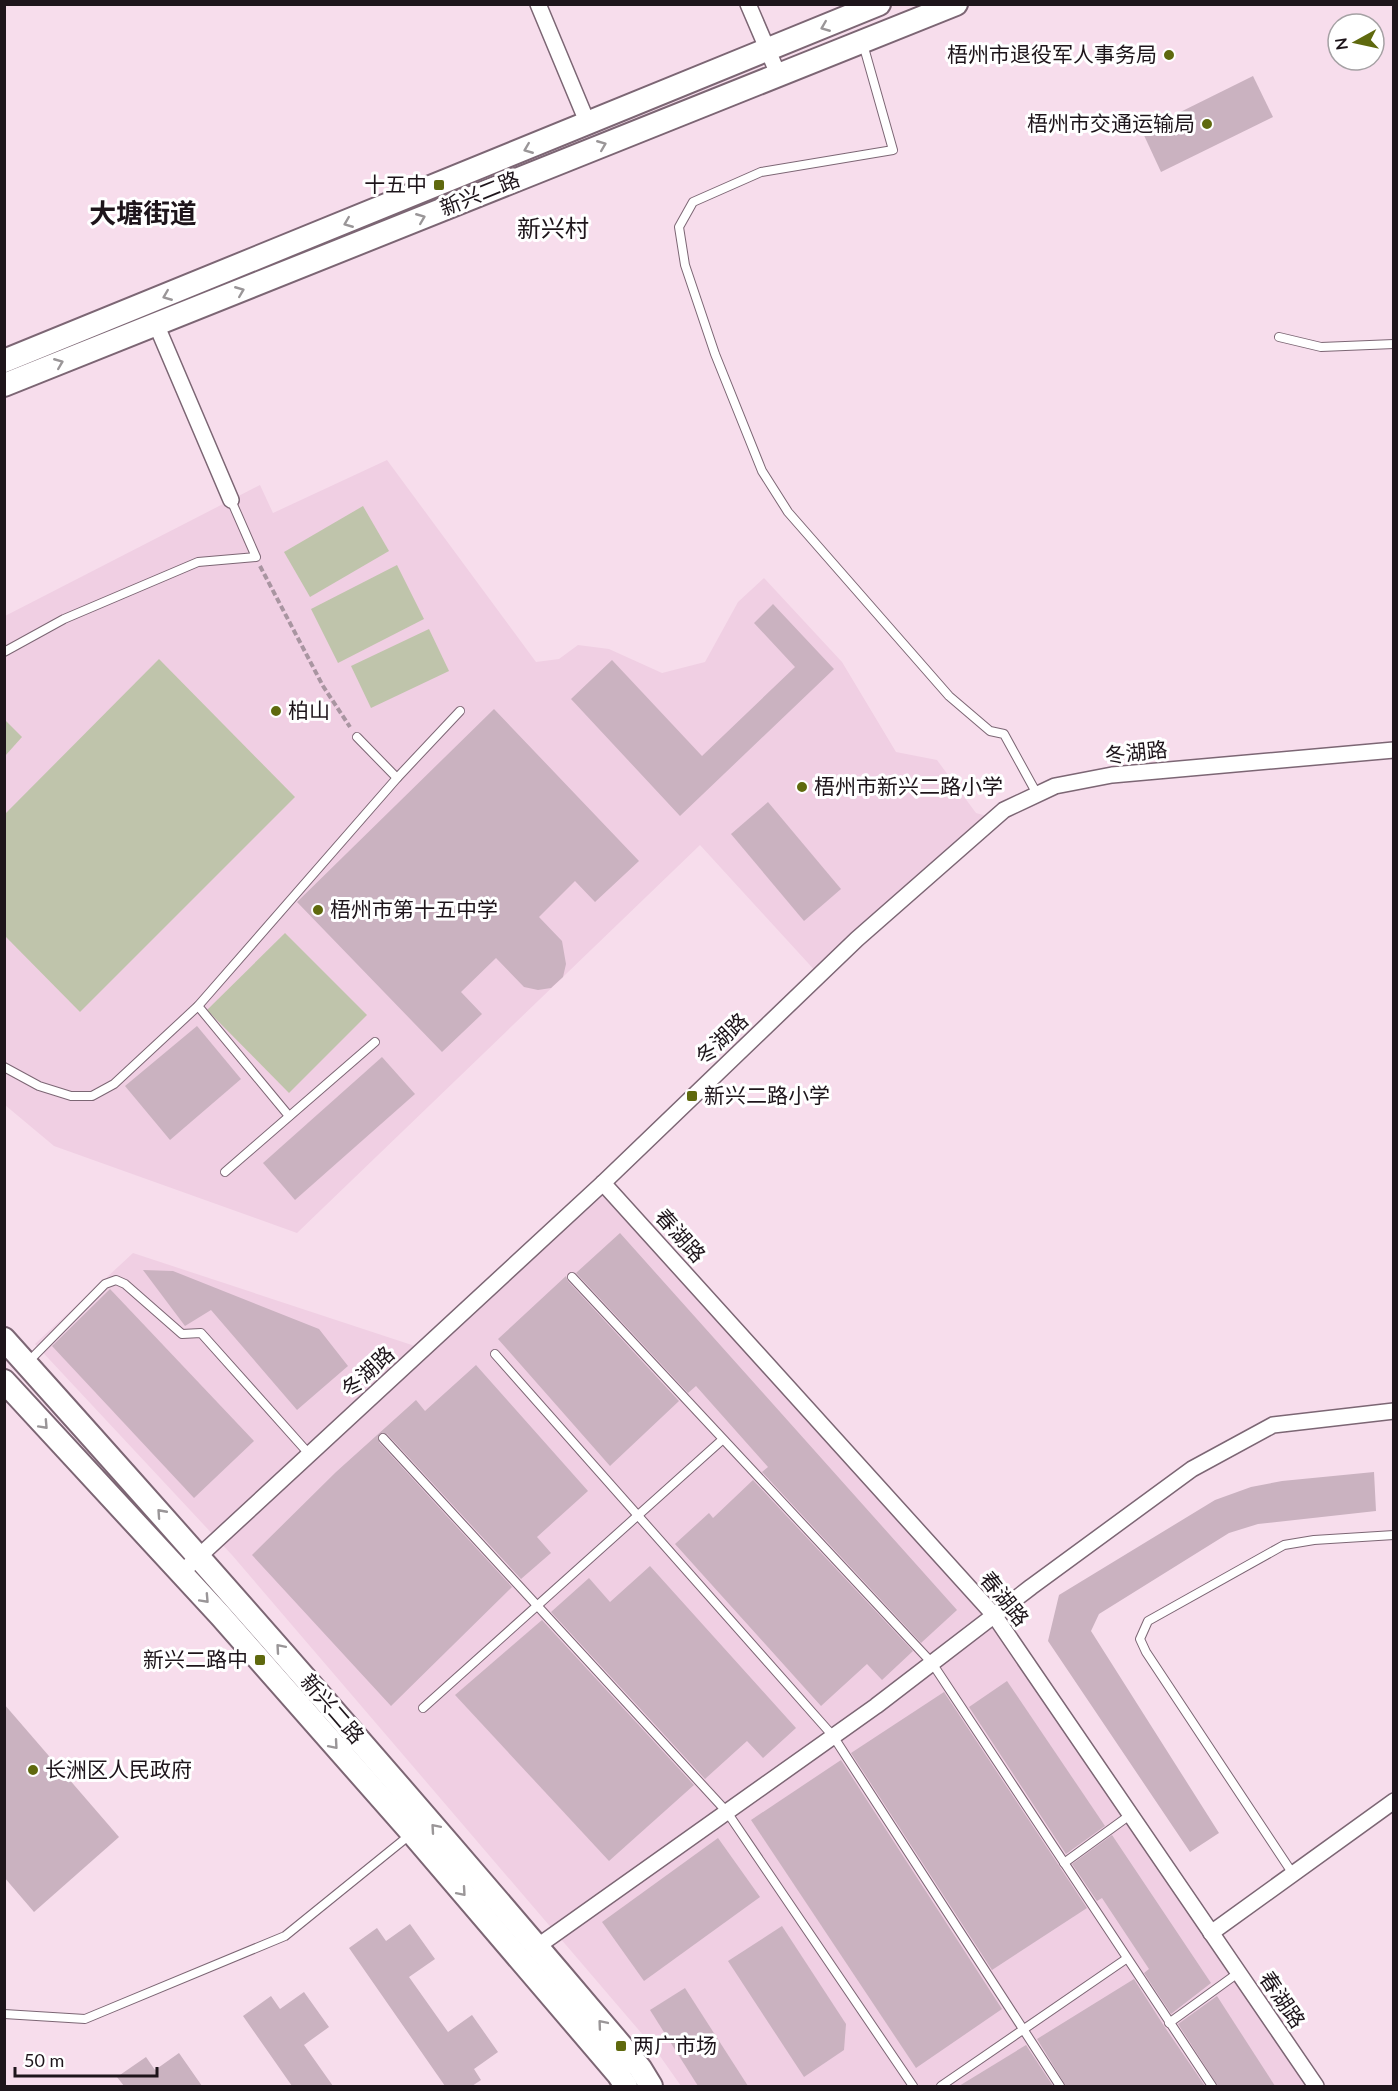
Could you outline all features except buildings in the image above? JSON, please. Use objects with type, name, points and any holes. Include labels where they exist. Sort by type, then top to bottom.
[{"type":"main road","name":"新兴二路","points":[[4,361],[879,4]]},
{"type":"main road","name":"新兴二路","points":[[4,385],[956,4]]},
{"type":"main road","name":"新兴二路","points":[[4,1339],[200,1556],[538,1947],[639,2068],[651,2086]]},
{"type":"main road","name":"新兴二路","points":[[4,1382],[181,1573],[412,1833],[626,2086]]},
{"type":"street","points":[[538,4],[588,124]]},
{"type":"street","points":[[748,4],[778,74]]},
{"type":"street","points":[[156,324],[231,500]]},
{"type":"street","name":"冬湖路","points":[[181,1573],[603,1183],[857,939],[1004,810],[1055,786],[1112,775],[1394,750]]},
{"type":"street","name":"春湖路","points":[[603,1183],[994,1615],[1316,2086]]},
{"type":"street","points":[[538,1947],[833,1736],[1192,1469],[1273,1425],[1394,1411]]},
{"type":"street","points":[[1211,1933],[1394,1801]]},
{"type":"lane","points":[[863,41],[893,150],[761,172],[693,202],[679,226],[685,265],[715,354],[762,471],[783,504],[899,642],[949,696],[990,731],[1004,734],[1037,794]]},
{"type":"lane","points":[[1280,337],[1321,347],[1394,344]]},
{"type":"lane","points":[[4,652],[64,619],[198,562],[256,557],[231,500]]},
{"type":"lane","points":[[4,1067],[39,1086],[71,1095],[92,1095],[114,1084],[198,1006],[397,778],[460,711]]},
{"type":"lane","points":[[357,737],[397,778]]},
{"type":"lane","points":[[198,1006],[290,1116]]},
{"type":"lane","points":[[225,1172],[375,1041]]},
{"type":"lane","points":[[572,1277],[932,1663],[1212,2086]]},
{"type":"lane","points":[[26,1363],[105,1284],[116,1280],[125,1284],[182,1334],[201,1333],[310,1455]]},
{"type":"lane","points":[[495,1354],[833,1736],[1060,2086]]},
{"type":"lane","points":[[383,1438],[727,1812],[913,2086]]},
{"type":"lane","points":[[423,1708],[722,1440]]},
{"type":"lane","points":[[1293,1874],[1146,1652],[1140,1639],[1148,1621],[1284,1545],[1314,1540],[1394,1535]]},
{"type":"lane","points":[[1064,1863],[1130,1815]]},
{"type":"lane","points":[[4,2014],[86,2019],[285,1936],[412,1833]]},
{"type":"lane","points":[[941,2086],[1126,1959]]},
{"type":"lane","points":[[1169,2023],[1238,1973]]},
{"type":"path","points":[[256,557],[323,686],[357,737]]},
{"type":"shaded area","name":"梧州市第十五中学","points":[[387,460],[536,662],[559,659],[578,645],[609,649],[662,673],[705,662],[738,602],[764,578],[842,662],[896,752],[937,760],[976,813],[994,818],[819,975],[700,845],[297,1233],[54,1146],[5,1105],[5,616],[260,485],[273,513]]},
{"type":"shaded area","points":[[603,1183],[994,1615],[1316,2086],[681,2086],[655,2049],[232,1555],[35,1344],[133,1253],[424,1349]]},
{"type":"green space","points":[[363,506],[389,551],[310,597],[284,552]]},
{"type":"green space","points":[[397,565],[424,619],[338,663],[311,609]]},
{"type":"green space","points":[[429,629],[449,671],[371,708],[351,666]]},
{"type":"green space","points":[[159,659],[295,797],[80,1012],[5,936],[5,814]]},
{"type":"green space","points":[[5,720],[22,737],[4,756]]},
{"type":"green space","points":[[285,933],[367,1015],[289,1093],[207,1010]]},
{"type":"place","name":"梧州市退役军人事务局","points":[[1169,55]]},
{"type":"place","name":"梧州市交通运输局","points":[[1207,124]]},
{"type":"place","name":"十五中","points":[[439,185]]},
{"type":"place","name":"柏山","points":[[276,711]]},
{"type":"place","name":"梧州市新兴二路小学","points":[[802,787]]},
{"type":"place","name":"梧州市第十五中学","points":[[318,910]]},
{"type":"place","name":"新兴二路小学","points":[[692,1096]]},
{"type":"place","name":"新兴二路中","points":[[260,1660]]},
{"type":"place","name":"长洲区人民政府","points":[[33,1770]]},
{"type":"place","name":"两广市场","points":[[621,2046]]},
{"type":"district","name":"大塘街道","points":[[143,214]]},
{"type":"district","name":"新兴村","points":[[553,229]]}]
